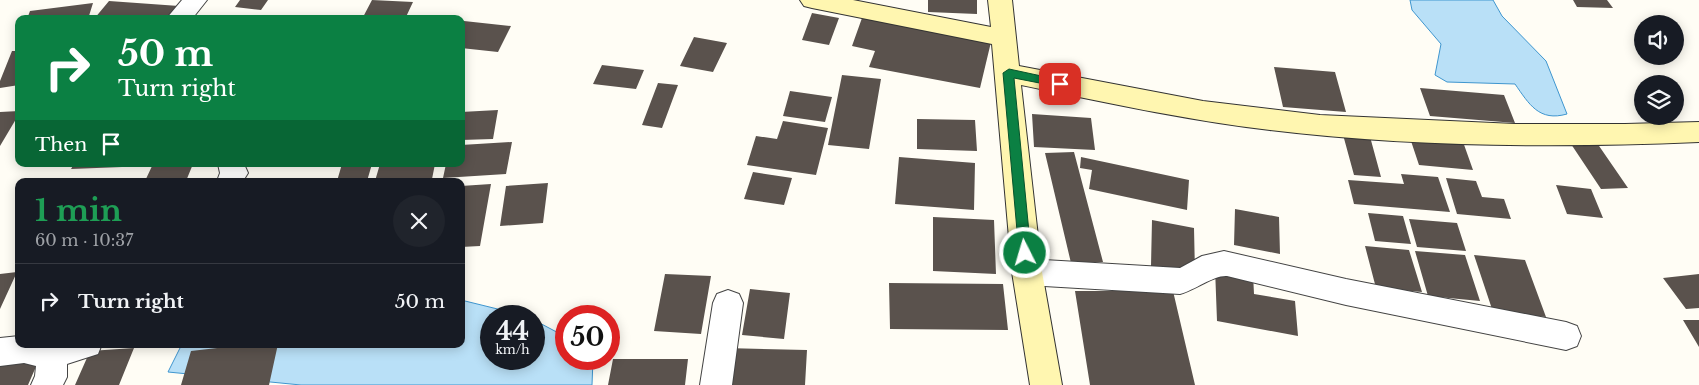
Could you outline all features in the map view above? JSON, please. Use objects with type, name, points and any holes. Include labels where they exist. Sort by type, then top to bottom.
[{"type":"street","points":[[182,15],[195,0]]},
{"type":"street","points":[[812,0],[1003,38]]},
{"type":"street","points":[[1000,0],[1003,38],[1009,73],[1027,272],[1046,385]]},
{"type":"street","points":[[1009,73],[1146,101],[1270,120],[1481,134],[1637,135],[1699,132]]},
{"type":"street","points":[[1027,272],[1180,281],[1193,278],[1212,265],[1219,263],[1236,265],[1346,292],[1566,336]]},
{"type":"street","points":[[716,385],[728,303]]},
{"type":"street","points":[[0,352],[24,349],[52,355],[74,348]]},
{"type":"street","points":[[47,385],[51,377],[52,355]]},
{"type":"water","points":[[1410,0],[1493,0],[1502,16],[1546,61],[1567,114],[1549,116],[1536,110],[1515,84],[1447,82],[1435,75],[1441,44],[1412,10]]},
{"type":"water","points":[[465,301],[481,305],[480,370],[545,370],[545,326],[555,331],[555,370],[593,370],[592,385],[301,385],[168,372],[180,348],[465,348]]},
{"type":"building","points":[[240,0],[268,0],[261,10],[235,7]]},
{"type":"building","points":[[372,0],[413,2],[407,15],[364,15]]},
{"type":"building","points":[[928,0],[977,0],[977,14],[928,12]]},
{"type":"building","points":[[1573,0],[1607,0],[1613,8],[1577,7]]},
{"type":"building","points":[[109,1],[179,6],[172,15],[97,15]]},
{"type":"building","points":[[93,3],[89,15],[28,15],[30,11]]},
{"type":"building","points":[[812,13],[839,18],[829,45],[802,40]]},
{"type":"building","points":[[862,18],[991,42],[980,88],[869,67],[875,51],[852,46]]},
{"type":"building","points":[[465,21],[511,26],[498,52],[465,48]]},
{"type":"building","points":[[694,37],[727,43],[713,72],[680,66]]},
{"type":"building","points":[[12,51],[15,51],[15,86],[0,88],[0,81]]},
{"type":"building","points":[[602,65],[644,70],[636,89],[593,84]]},
{"type":"building","points":[[1274,67],[1335,72],[1346,112],[1283,107]]},
{"type":"building","points":[[842,75],[881,79],[869,149],[828,145]]},
{"type":"building","points":[[658,83],[678,85],[662,128],[642,125]]},
{"type":"building","points":[[1420,88],[1504,95],[1515,123],[1430,116]]},
{"type":"building","points":[[790,91],[832,97],[825,122],[783,116]]},
{"type":"building","points":[[498,110],[493,139],[465,140],[465,112]]},
{"type":"building","points":[[15,111],[15,121],[0,146],[0,112]]},
{"type":"building","points":[[1032,114],[1091,118],[1095,150],[1034,147]]},
{"type":"building","points":[[917,119],[975,120],[977,151],[917,149]]},
{"type":"building","points":[[783,121],[828,128],[816,175],[747,165],[756,136],[777,139]]},
{"type":"building","points":[[1342,131],[1369,133],[1381,177],[1354,175]]},
{"type":"building","points":[[1409,135],[1462,139],[1473,170],[1419,165]]},
{"type":"building","points":[[512,142],[506,174],[443,178],[445,167],[465,167],[465,145]]},
{"type":"building","points":[[1597,143],[1628,188],[1601,189],[1571,144]]},
{"type":"building","points":[[1074,152],[1103,262],[1071,263],[1045,153]]},
{"type":"building","points":[[899,157],[975,163],[974,210],[895,204]]},
{"type":"building","points":[[1081,157],[1189,180],[1187,210],[1089,189],[1092,170],[1080,168]]},
{"type":"building","points":[[72,167],[122,167],[71,169]]},
{"type":"building","points":[[152,167],[192,167],[187,178],[146,178]]},
{"type":"building","points":[[341,167],[371,167],[368,178],[338,178]]},
{"type":"building","points":[[379,167],[434,167],[432,178],[376,178]]},
{"type":"building","points":[[753,172],[792,178],[784,205],[744,199]]},
{"type":"building","points":[[1401,174],[1438,177],[1450,212],[1354,204],[1348,180],[1404,184]]},
{"type":"building","points":[[1446,178],[1476,181],[1482,197],[1504,199],[1511,219],[1457,214]]},
{"type":"building","points":[[548,183],[543,223],[500,226],[506,186]]},
{"type":"building","points":[[491,184],[480,246],[465,247],[465,186]]},
{"type":"building","points":[[1556,185],[1591,189],[1603,218],[1567,214]]},
{"type":"building","points":[[1235,209],[1279,217],[1280,254],[1234,245]]},
{"type":"building","points":[[1368,213],[1403,216],[1411,244],[1375,241]]},
{"type":"building","points":[[933,217],[994,220],[996,274],[933,271]]},
{"type":"building","points":[[1409,219],[1457,223],[1466,251],[1417,247]]},
{"type":"building","points":[[1152,220],[1194,228],[1195,273],[1151,266]]},
{"type":"building","points":[[1365,246],[1409,250],[1422,292],[1376,288]]},
{"type":"building","points":[[1415,251],[1465,255],[1480,301],[1428,296]]},
{"type":"building","points":[[1474,255],[1525,260],[1546,317],[1493,312]]},
{"type":"building","points":[[1215,268],[1253,274],[1254,294],[1295,301],[1298,336],[1217,321]]},
{"type":"building","points":[[15,272],[15,276],[0,309],[0,274]]},
{"type":"building","points":[[665,274],[711,276],[701,334],[654,331]]},
{"type":"building","points":[[1699,274],[1699,308],[1686,309],[1663,278]]},
{"type":"building","points":[[889,283],[1003,284],[1008,330],[890,329]]},
{"type":"building","points":[[750,289],[790,293],[784,339],[742,335]]},
{"type":"building","points":[[1075,291],[1173,291],[1195,385],[1090,385]]},
{"type":"building","points":[[1683,320],[1699,320],[1699,347]]},
{"type":"building","points":[[134,348],[119,385],[75,385],[90,351]]},
{"type":"building","points":[[217,348],[277,348],[269,385],[181,385],[191,351]]},
{"type":"building","points":[[725,348],[807,350],[805,385],[722,385]]},
{"type":"building","points":[[620,359],[688,359],[685,385],[608,385],[611,370],[620,370]]},
{"type":"building","points":[[38,362],[28,385],[0,385],[0,365]]},
{"type":"route","points":[[1025,253],[1009,73],[1060,84]]}]
